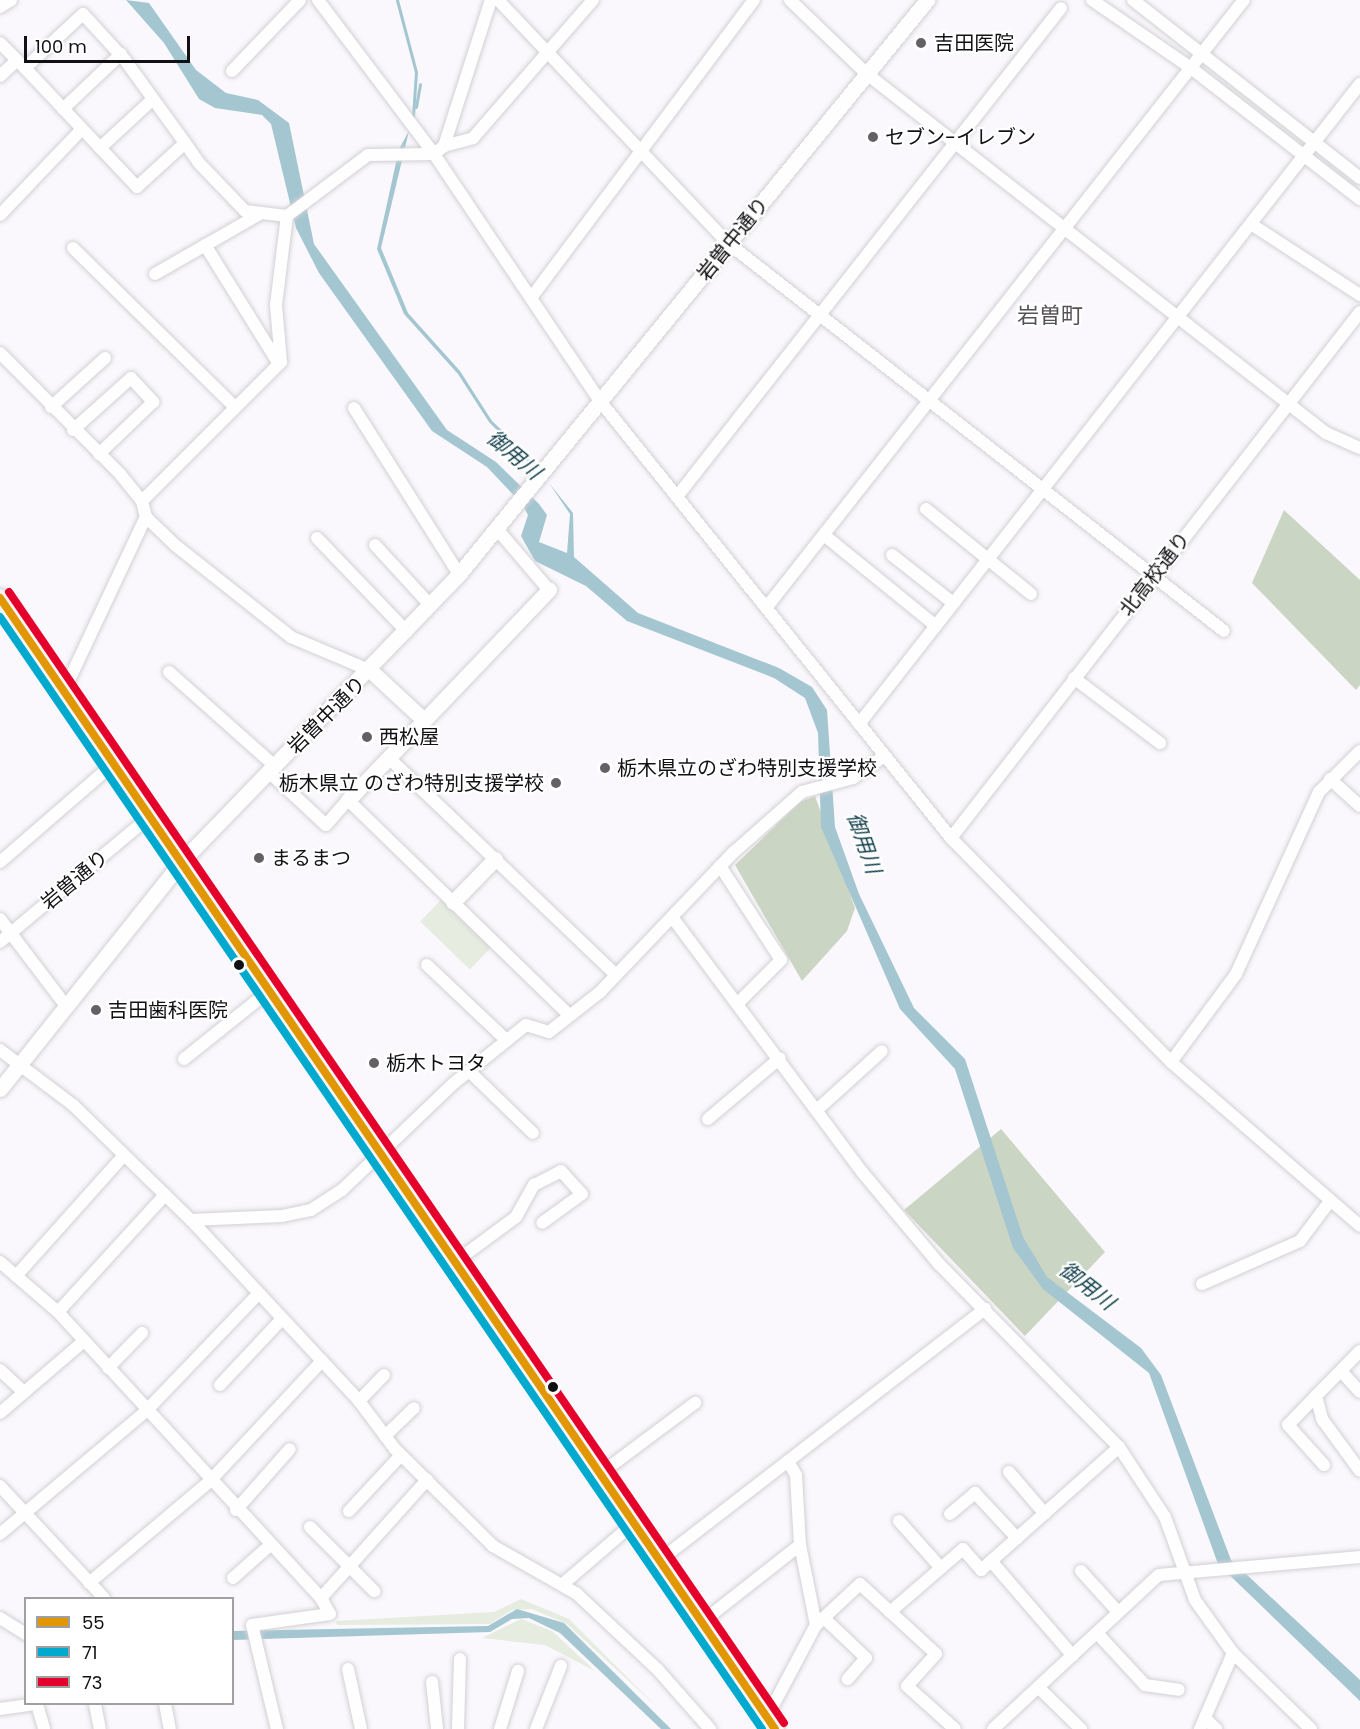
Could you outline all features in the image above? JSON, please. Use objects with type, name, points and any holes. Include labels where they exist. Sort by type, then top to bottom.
[{"type":"main road","points":[[0,598],[771,1723]]},
{"type":"street","points":[[0,7],[11,0]]},
{"type":"street","points":[[232,71],[300,0]]},
{"type":"street","points":[[318,0],[439,150],[531,298],[600,401],[680,494],[766,608],[951,838],[1172,1062],[1360,1226]]},
{"type":"street","points":[[439,150],[491,0]]},
{"type":"street","points":[[498,0],[729,244],[1224,631]]},
{"type":"street","points":[[0,76],[21,64],[83,14],[121,54],[185,143],[244,211],[258,215],[288,216],[368,155],[439,150],[473,138],[593,0]]},
{"type":"street","points":[[531,298],[642,153],[754,0]]},
{"type":"street","points":[[790,0],[867,74],[1179,315],[1326,433],[1360,447]]},
{"type":"street","name":"岩曽中通り","points":[[0,1089],[181,862],[371,671],[459,574],[927,0]]},
{"type":"street","points":[[1092,0],[1191,68],[1360,199]]},
{"type":"street","points":[[1133,0],[1360,178]]},
{"type":"street","points":[[766,608],[1244,0]]},
{"type":"street","points":[[680,494],[1061,8]]},
{"type":"street","points":[[0,43],[137,187],[185,143]]},
{"type":"street","points":[[63,109],[121,54]]},
{"type":"street","points":[[859,724],[1360,84]]},
{"type":"street","points":[[100,148],[153,99]]},
{"type":"street","points":[[0,215],[82,129]]},
{"type":"street","points":[[155,274],[258,215]]},
{"type":"street","points":[[142,501],[279,364],[276,305],[288,216]]},
{"type":"street","points":[[1251,224],[1360,294]]},
{"type":"street","points":[[205,245],[279,364]]},
{"type":"street","points":[[73,248],[235,407]]},
{"type":"street","name":"北高校通り","points":[[951,838],[1360,312]]},
{"type":"street","points":[[0,353],[142,501],[146,517],[291,637],[371,671],[424,720]]},
{"type":"street","points":[[51,407],[105,358]]},
{"type":"street","points":[[73,430],[131,378],[153,402],[99,454]]},
{"type":"street","points":[[354,408],[459,574]]},
{"type":"street","points":[[926,509],[1031,594]]},
{"type":"street","points":[[63,693],[146,517]]},
{"type":"street","points":[[169,672],[273,770],[326,825],[549,590],[497,529]]},
{"type":"street","points":[[824,535],[936,626]]},
{"type":"street","points":[[317,538],[407,632]]},
{"type":"street","points":[[375,545],[431,606]]},
{"type":"street","points":[[892,555],[953,603]]},
{"type":"street","points":[[1074,678],[1160,743]]},
{"type":"street","points":[[1172,1062],[1236,974],[1319,792],[1360,752]]},
{"type":"street","points":[[191,1220],[311,1210],[382,1155],[469,1071],[526,1025],[549,1032],[616,975],[720,866],[802,792],[853,778],[885,756]]},
{"type":"street","points":[[388,758],[616,975]]},
{"type":"street","points":[[0,862],[113,764]]},
{"type":"street","points":[[1330,780],[1360,806]]},
{"type":"street","points":[[348,800],[569,1015]]},
{"type":"street","name":"岩曽通り","points":[[0,942],[149,817]]},
{"type":"street","points":[[453,902],[495,859]]},
{"type":"street","points":[[720,866],[781,960],[738,1003]]},
{"type":"street","points":[[672,916],[938,1263],[1119,1447],[1165,1517],[1187,1571],[1195,1600],[1233,1653],[1311,1729]]},
{"type":"street","points":[[0,919],[66,1006]]},
{"type":"street","points":[[427,964],[507,1041]]},
{"type":"street","points":[[184,1059],[270,990]]},
{"type":"street","points":[[0,1050],[20,1064],[124,1155],[191,1220],[359,1401],[401,1455],[493,1546],[563,1584],[658,1670],[710,1729]]},
{"type":"street","points":[[818,1109],[882,1051]]},
{"type":"street","points":[[708,1119],[780,1058]]},
{"type":"street","points":[[469,1071],[533,1133]]},
{"type":"street","points":[[16,1276],[124,1155]]},
{"type":"street","points":[[455,1262],[516,1217],[534,1185],[561,1171],[582,1194],[543,1223]]},
{"type":"street","points":[[58,1312],[165,1195]]},
{"type":"street","points":[[1202,1284],[1300,1240],[1330,1201]]},
{"type":"street","points":[[0,1262],[58,1312],[209,1482],[321,1598],[330,1614],[255,1620],[252,1625],[277,1729]]},
{"type":"street","points":[[0,1534],[146,1411],[259,1293]]},
{"type":"street","points":[[660,1560],[985,1309]]},
{"type":"street","points":[[220,1385],[282,1319]]},
{"type":"street","points":[[108,1368],[142,1332]]},
{"type":"street","points":[[0,1413],[84,1341]]},
{"type":"street","points":[[1324,1465],[1288,1425],[1360,1351]]},
{"type":"street","points":[[89,1582],[209,1482],[322,1361]]},
{"type":"street","points":[[0,1370],[24,1392]]},
{"type":"street","points":[[1341,1371],[1360,1392]]},
{"type":"street","points":[[359,1401],[384,1375]]},
{"type":"street","points":[[1316,1396],[1322,1419],[1360,1471]]},
{"type":"street","points":[[600,1474],[695,1403]]},
{"type":"street","points":[[385,1436],[414,1408]]},
{"type":"street","points":[[890,1612],[963,1549],[981,1570],[1119,1447]]},
{"type":"street","points":[[236,1510],[290,1449]]},
{"type":"street","points":[[350,1511],[401,1455]]},
{"type":"street","points":[[789,1461],[796,1475],[800,1545],[820,1622],[866,1658],[848,1679]]},
{"type":"street","points":[[1009,1472],[1045,1514]]},
{"type":"street","points":[[321,1598],[427,1480]]},
{"type":"street","points":[[0,1486],[102,1597]]},
{"type":"street","points":[[950,1514],[975,1493],[1017,1538]]},
{"type":"street","points":[[899,1521],[941,1568]]},
{"type":"street","points":[[563,1584],[634,1523]]},
{"type":"street","points":[[310,1527],[374,1591]]},
{"type":"street","points":[[702,1622],[800,1545]]},
{"type":"street","points":[[233,1578],[269,1546]]},
{"type":"street","points":[[993,1729],[1151,1580],[1187,1571],[1360,1557]]},
{"type":"street","points":[[991,1562],[1073,1656]]},
{"type":"street","points":[[1081,1571],[1119,1612]]},
{"type":"street","points":[[771,1723],[820,1622],[860,1584],[936,1654],[907,1686],[955,1729]]},
{"type":"street","points":[[0,1618],[24,1633]]},
{"type":"street","points":[[1097,1633],[1144,1685],[1179,1690]]},
{"type":"street","points":[[1216,1729],[1203,1723],[1233,1653]]},
{"type":"street","points":[[458,1729],[460,1659]]},
{"type":"street","points":[[536,1729],[561,1666]]},
{"type":"street","points":[[348,1669],[361,1729]]},
{"type":"street","points":[[500,1729],[518,1671]]},
{"type":"street","points":[[432,1682],[437,1729]]},
{"type":"street","points":[[1039,1688],[1081,1729]]},
{"type":"street","points":[[0,1709],[30,1705]]},
{"type":"street","points":[[37,1705],[44,1729]]},
{"type":"street","points":[[95,1705],[100,1729]]},
{"type":"street","points":[[165,1705],[170,1729]]},
{"type":"shaded area","points":[[441,900],[491,948],[470,970],[420,922]]},
{"type":"shaded area","points":[[521,1599],[569,1619],[657,1707],[567,1624],[532,1609],[512,1610],[490,1624],[337,1625],[336,1621],[494,1612]]},
{"type":"shaded area","points":[[521,1619],[552,1631],[595,1671],[545,1645],[482,1638]]},
{"type":"green space","points":[[1284,510],[1360,580],[1360,685],[1356,690],[1252,583]]},
{"type":"green space","points":[[815,796],[855,908],[847,931],[802,981],[735,865],[800,802]]},
{"type":"green space","points":[[1001,1129],[1105,1252],[1025,1336],[904,1210]]},
{"type":"water","points":[[126,0],[149,3],[196,70],[226,93],[258,100],[289,123],[314,244],[447,430],[496,462],[539,504],[547,515],[539,542],[567,553],[570,514],[549,483],[573,513],[574,557],[638,613],[779,668],[812,687],[827,710],[835,827],[859,894],[914,1008],[965,1059],[1023,1237],[1047,1277],[1141,1348],[1161,1375],[1231,1560],[1360,1680],[1360,1701],[1218,1564],[1149,1373],[1043,1289],[1013,1248],[955,1069],[900,1009],[821,827],[818,733],[805,698],[774,678],[627,621],[586,586],[535,561],[521,536],[528,515],[522,504],[487,467],[432,431],[319,273],[296,228],[271,124],[262,115],[215,108],[199,99],[164,43]]},
{"type":"water","points":[[409,131],[381,248],[408,313],[460,371],[492,421],[526,453],[530,464],[489,422],[458,374],[404,314],[377,249],[399,149]]},
{"type":"water","points":[[517,1609],[564,1623],[671,1729],[661,1729],[560,1633],[529,1618],[512,1619],[490,1632],[234,1640],[234,1631],[488,1626]]},
{"type":"waterway","points":[[397,0],[416,72],[413,116]]},
{"type":"waterway","points":[[416,107],[420,84]]},
{"type":"transit line","name":"73","points":[[9,592],[784,1723]]},
{"type":"transit line","name":"55","points":[[0,598],[775,1729]]},
{"type":"transit line","name":"71","points":[[0,617],[762,1729]]},
{"type":"place","name":"吉田医院","points":[[921,43]]},
{"type":"place","name":"セブン-イレブン","points":[[873,137]]},
{"type":"place","name":"西松屋","points":[[367,737]]},
{"type":"place","name":"栃木県立のざわ特別支援学校","points":[[605,768]]},
{"type":"place","name":"栃木県立 のざわ特別支援学校","points":[[556,783]]},
{"type":"place","name":"まるまつ","points":[[259,858]]},
{"type":"place","name":"吉田歯科医院","points":[[96,1010]]},
{"type":"place","name":"栃木トヨタ","points":[[374,1063]]},
{"type":"district","name":"岩曽町","points":[[1050,316]]},
{"type":"water label","name":"御用川","points":[[514,455]]},
{"type":"water label","name":"御用川","points":[[864,843]]},
{"type":"water label","name":"御用川","points":[[1087,1286]]}]
